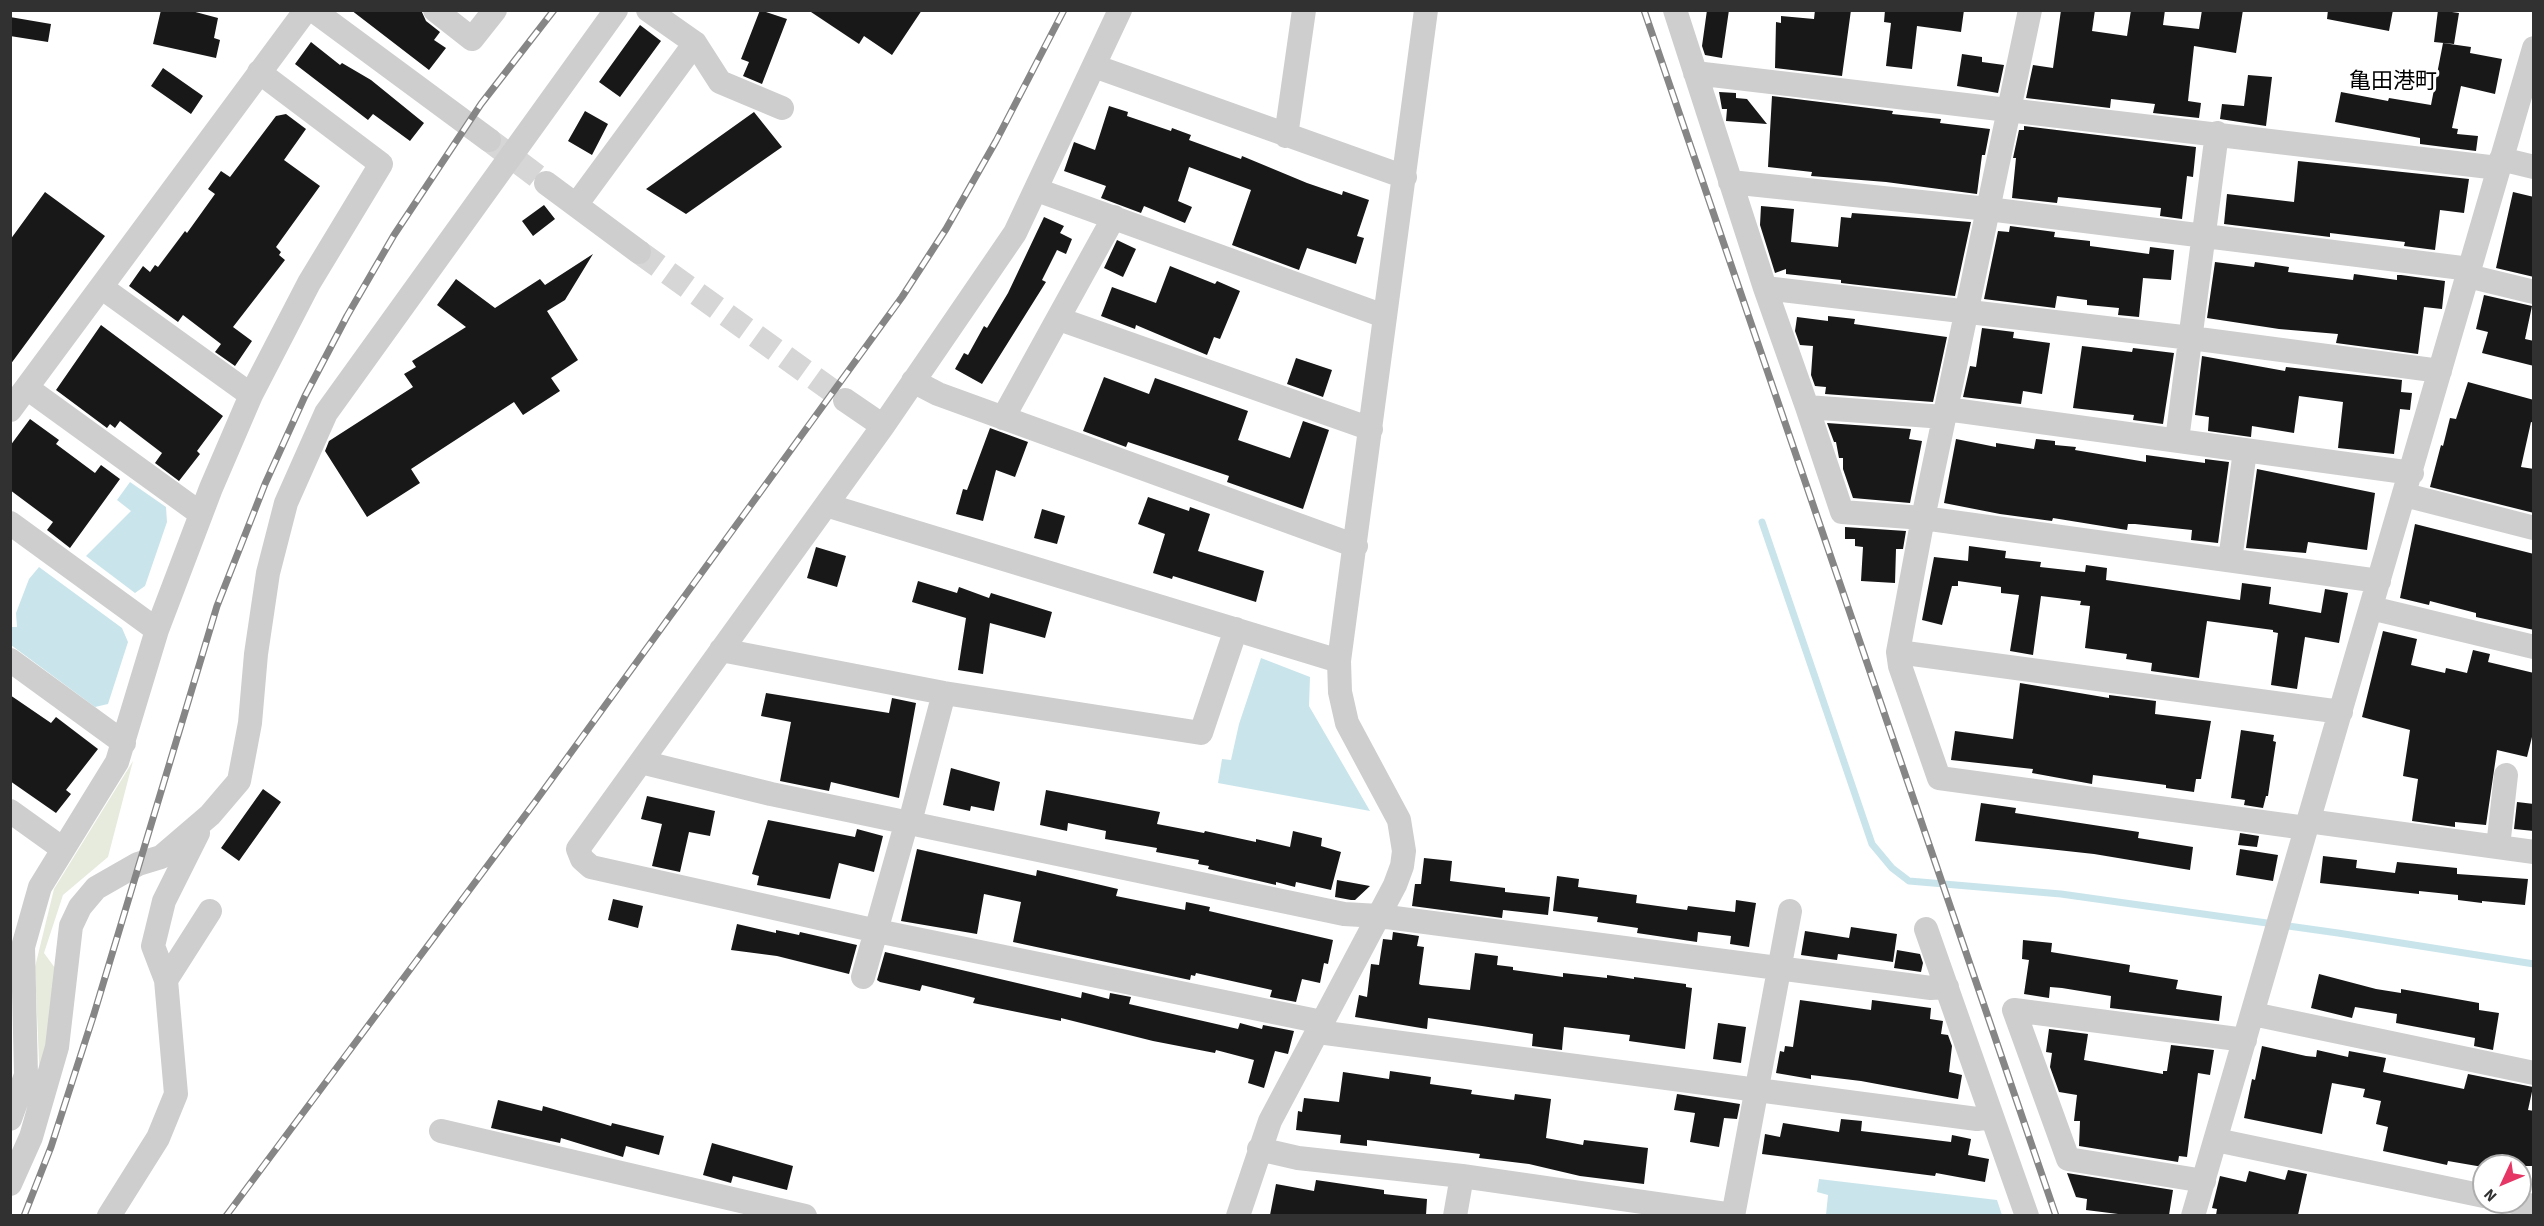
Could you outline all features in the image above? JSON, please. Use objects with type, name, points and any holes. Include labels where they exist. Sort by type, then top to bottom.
[{"type":"street","points":[[10,411],[306,10]]},
{"type":"street","points":[[313,10],[489,140]]},
{"type":"street","points":[[435,10],[472,39],[495,10]]},
{"type":"street","points":[[10,1184],[31,1137],[57,1047],[71,926],[80,907],[96,888],[138,864],[162,857],[210,814],[239,781],[250,723],[256,654],[268,573],[286,503],[326,413],[616,10]]},
{"type":"street","points":[[648,10],[695,43],[720,82],[782,108]]},
{"type":"street","points":[[1120,10],[1037,190],[998,260],[883,426],[578,849],[582,859],[591,867],[1320,1027],[1755,1091],[1977,1119],[1992,1117]]},
{"type":"street","points":[[1286,136],[1304,10]]},
{"type":"street","points":[[1238,1215],[1259,1149],[1286,1088],[1379,916],[1402,866],[1402,835],[1393,804],[1347,723],[1340,692],[1339,661],[1426,10]]},
{"type":"street","points":[[1675,10],[1765,288],[1842,512],[1923,518],[2379,581]]},
{"type":"street","points":[[2030,10],[1923,518],[1898,652],[1900,666],[1940,778],[2534,852]]},
{"type":"street","points":[[576,205],[695,43]]},
{"type":"street","points":[[2193,1215],[2534,48]]},
{"type":"street","points":[[1094,66],[1405,177]]},
{"type":"street","points":[[10,1119],[26,1075],[17,969],[40,887],[117,762],[157,630],[201,514],[251,395],[309,283],[381,164],[259,72]]},
{"type":"street","points":[[1695,73],[2534,167]]},
{"type":"street","points":[[2177,440],[2217,133]]},
{"type":"street","points":[[1730,182],[1988,209],[2469,272],[2534,292]]},
{"type":"street","points":[[546,183],[639,252]]},
{"type":"street","points":[[1037,190],[1384,316]]},
{"type":"street","points":[[1004,418],[1114,217]]},
{"type":"street","points":[[101,287],[251,395]]},
{"type":"street","points":[[1765,288],[2191,338],[2440,371]]},
{"type":"street","points":[[1059,319],[1371,429]]},
{"type":"street","points":[[913,381],[938,394],[1356,546]]},
{"type":"street","points":[[27,388],[201,514]]},
{"type":"street","points":[[844,400],[883,426]]},
{"type":"street","points":[[1807,407],[1945,413],[2177,440],[2245,451],[2408,484],[2534,528]]},
{"type":"street","points":[[2230,560],[2245,451]]},
{"type":"street","points":[[826,505],[1339,661]]},
{"type":"street","points":[[10,523],[157,630]]},
{"type":"street","points":[[2371,608],[2534,647]]},
{"type":"street","points":[[722,650],[944,693],[1201,733],[1236,629]]},
{"type":"street","points":[[1898,652],[2341,712]]},
{"type":"street","points":[[10,660],[124,743]]},
{"type":"street","points":[[863,977],[944,693]]},
{"type":"street","points":[[641,762],[771,794],[1344,914],[1379,916],[1931,988],[1947,987]]},
{"type":"street","points":[[2498,847],[2506,775]]},
{"type":"street","points":[[10,811],[63,849]]},
{"type":"street","points":[[110,1215],[158,1138],[176,1094],[165,980],[153,946],[164,901],[188,851],[210,814]]},
{"type":"street","points":[[165,980],[210,910]]},
{"type":"street","points":[[1259,1149],[1298,1158],[1462,1176],[1733,1215],[1790,911]]},
{"type":"street","points":[[1926,929],[2027,1215]]},
{"type":"street","points":[[2204,1181],[2068,1159],[2014,1010],[2245,1040]]},
{"type":"street","points":[[2253,1014],[2534,1073]]},
{"type":"street","points":[[441,1131],[805,1215]]},
{"type":"street","points":[[2216,1140],[2472,1193]]},
{"type":"street","points":[[1455,1215],[1462,1176]]},
{"type":"shaded area","points":[[133,761],[108,857],[63,895],[44,953],[55,968],[59,988],[40,1085],[35,967],[54,889]]},
{"type":"water","points":[[130,482],[166,507],[167,522],[145,586],[135,593],[86,556],[131,511],[117,500]]},
{"type":"water","points":[[39,567],[122,628],[128,642],[108,704],[95,707],[11,645],[11,627],[17,627],[16,613],[29,579]]},
{"type":"water","points":[[1261,658],[1310,677],[1309,706],[1370,811],[1218,783],[1222,759],[1231,760],[1239,724]]},
{"type":"water","points":[[1819,1179],[1997,1200],[2002,1215],[1826,1215],[1828,1195],[1817,1192]]},
{"type":"building","points":[[161,10],[188,10],[218,18],[214,38],[220,40],[216,58],[153,44]]},
{"type":"building","points":[[351,10],[421,10],[426,21],[440,32],[434,40],[446,48],[429,70]]},
{"type":"building","points":[[760,10],[787,19],[762,84],[743,76],[749,62],[741,59]]},
{"type":"building","points":[[808,10],[922,10],[892,55],[864,36],[859,44]]},
{"type":"building","points":[[1707,10],[1729,10],[1722,58],[1705,55],[1702,46]]},
{"type":"building","points":[[1815,10],[1851,10],[1842,76],[1775,68],[1776,22],[1781,23],[1781,16],[1814,19]]},
{"type":"building","points":[[1885,10],[1964,10],[1961,32],[1917,26],[1912,69],[1886,66],[1891,23],[1884,22]]},
{"type":"building","points":[[2061,10],[2095,10],[2092,31],[2127,36],[2131,10],[2165,10],[2163,25],[2199,29],[2202,10],[2243,10],[2236,53],[2194,46],[2188,101],[2201,103],[2199,118],[2153,113],[2155,104],[2111,99],[2110,108],[2026,98],[2033,65],[2053,68]]},
{"type":"building","points":[[2328,10],[2393,10],[2389,31],[2327,19]]},
{"type":"building","points":[[2438,10],[2459,13],[2454,44],[2434,42]]},
{"type":"building","points":[[10,17],[51,24],[48,42],[10,36]]},
{"type":"building","points":[[640,25],[661,41],[620,97],[599,82]]},
{"type":"building","points":[[311,42],[340,65],[342,63],[371,80],[424,123],[410,141],[373,114],[368,120],[295,64]]},
{"type":"building","points":[[2443,43],[2471,47],[2470,53],[2502,59],[2495,94],[2461,86],[2452,128],[2458,129],[2457,134],[2478,136],[2476,151],[2420,144],[2420,138],[2335,122],[2341,92],[2388,101],[2389,98],[2431,105]]},
{"type":"building","points":[[1962,54],[1982,57],[1982,62],[2004,65],[1998,93],[1957,86]]},
{"type":"building","points":[[163,68],[203,96],[191,114],[151,86]]},
{"type":"building","points":[[2248,75],[2272,77],[2266,126],[2220,119],[2222,104],[2244,106]]},
{"type":"building","points":[[1719,92],[1736,93],[1736,98],[1747,99],[1767,124],[1726,121],[1727,109],[1722,109]]},
{"type":"building","points":[[1772,96],[1893,111],[1892,114],[1941,119],[1940,123],[1990,129],[1985,155],[1982,155],[1977,194],[1886,182],[1811,176],[1812,172],[1768,167]]},
{"type":"building","points":[[1109,106],[1128,112],[1127,116],[1171,131],[1172,128],[1191,135],[1189,140],[1241,159],[1242,156],[1307,183],[1342,195],[1343,191],[1369,200],[1357,236],[1364,238],[1356,264],[1307,248],[1299,270],[1232,245],[1251,190],[1189,167],[1178,201],[1192,207],[1185,223],[1144,206],[1141,213],[1101,198],[1106,186],[1064,171],[1074,142],[1095,150]]},
{"type":"building","points":[[585,111],[608,124],[592,155],[568,141]]},
{"type":"building","points":[[754,112],[782,147],[686,214],[646,189]]},
{"type":"building","points":[[286,114],[306,129],[284,160],[320,186],[276,247],[281,252],[279,255],[285,260],[233,327],[252,341],[235,366],[215,352],[221,344],[183,315],[178,322],[129,286],[143,266],[150,272],[155,265],[158,267],[185,231],[187,233],[215,194],[208,189],[221,171],[230,177],[276,116]]},
{"type":"building","points":[[2024,126],[2196,147],[2193,177],[2187,176],[2182,219],[2160,216],[2161,208],[2058,197],[2057,203],[2012,198],[2016,158],[2013,158],[2019,130],[2024,130]]},
{"type":"building","points":[[2298,161],[2469,179],[2464,213],[2440,210],[2435,250],[2404,246],[2405,242],[2330,233],[2330,237],[2224,224],[2227,194],[2294,202]]},
{"type":"building","points":[[45,192],[105,236],[10,365],[10,240]]},
{"type":"building","points":[[2513,192],[2534,197],[2534,277],[2496,268]]},
{"type":"building","points":[[544,205],[555,219],[533,236],[522,221]]},
{"type":"building","points":[[1761,206],[1794,209],[1791,242],[1838,247],[1841,217],[1851,218],[1852,213],[1971,222],[1955,296],[1841,283],[1841,280],[1786,274],[1786,269],[1775,273],[1760,225]]},
{"type":"building","points":[[1044,217],[1064,226],[1060,233],[1072,239],[1066,254],[1057,250],[1042,280],[1046,282],[982,384],[955,369],[964,353],[968,355],[984,326],[987,328],[1008,293]]},
{"type":"building","points":[[2010,226],[2055,232],[2054,237],[2090,241],[2090,246],[2149,254],[2150,247],[2174,250],[2171,280],[2143,278],[2139,317],[2118,315],[2119,308],[2087,305],[2087,300],[2057,296],[2055,308],[1984,299],[1998,231],[2009,232]]},
{"type":"building","points":[[1117,240],[1136,249],[1123,277],[1104,268]]},
{"type":"building","points":[[593,254],[565,300],[547,311],[578,360],[551,378],[560,391],[523,415],[514,402],[411,469],[420,483],[367,517],[325,451],[329,441],[413,387],[404,374],[416,367],[412,361],[466,327],[437,305],[456,279],[495,308],[540,279],[545,285]]},
{"type":"building","points":[[2215,262],[2254,267],[2255,262],[2289,267],[2288,272],[2353,280],[2354,274],[2397,280],[2397,275],[2401,275],[2445,281],[2442,309],[2424,307],[2418,354],[2336,343],[2338,334],[2279,329],[2207,318]]},
{"type":"building","points":[[1170,266],[1215,284],[1217,281],[1240,291],[1220,339],[1214,337],[1207,355],[1136,325],[1135,329],[1101,316],[1112,287],[1156,303]]},
{"type":"building","points":[[2484,295],[2532,306],[2525,339],[2534,341],[2534,366],[2482,353],[2488,332],[2476,329]]},
{"type":"building","points":[[1828,316],[1855,319],[1854,324],[1947,337],[1933,402],[1825,394],[1826,387],[1815,386],[1811,375],[1813,346],[1800,345],[1795,331],[1797,317],[1828,321]]},
{"type":"building","points":[[101,325],[223,416],[197,451],[200,454],[179,481],[155,463],[162,453],[120,421],[115,428],[110,424],[107,428],[56,390]]},
{"type":"building","points":[[1982,328],[2014,332],[2013,338],[2050,343],[2042,394],[2023,391],[2021,404],[1963,397],[1970,366],[1976,367]]},
{"type":"building","points":[[2082,346],[2132,352],[2133,348],[2174,353],[2163,424],[2133,420],[2134,415],[2073,408]]},
{"type":"building","points":[[2202,356],[2285,371],[2286,367],[2402,380],[2401,392],[2412,393],[2410,410],[2400,409],[2394,454],[2338,448],[2343,402],[2299,396],[2294,433],[2252,426],[2251,437],[2208,431],[2209,417],[2195,415]]},
{"type":"building","points":[[1296,358],[1332,370],[1323,397],[1287,384]]},
{"type":"building","points":[[1104,377],[1149,394],[1155,378],[1248,411],[1238,440],[1290,458],[1303,421],[1329,430],[1303,509],[1227,482],[1229,476],[1128,442],[1126,447],[1083,431]]},
{"type":"building","points":[[2468,382],[2534,400],[2534,423],[2531,422],[2521,467],[2534,469],[2534,513],[2430,487],[2450,418],[2456,419]]},
{"type":"building","points":[[30,419],[59,440],[56,444],[95,473],[101,465],[120,479],[70,548],[47,530],[53,522],[10,490],[10,446]]},
{"type":"building","points":[[1827,423],[1911,429],[1909,439],[1922,441],[1910,503],[1853,498],[1843,469],[1843,458],[1839,458],[1836,442],[1834,442]]},
{"type":"building","points":[[990,428],[1028,442],[1015,477],[996,470],[983,521],[956,514],[963,489],[967,490]]},
{"type":"building","points":[[1956,439],[1996,447],[1996,443],[2034,449],[2036,439],[2055,441],[2055,445],[2076,447],[2075,450],[2146,462],[2146,455],[2205,463],[2205,459],[2229,462],[2218,543],[2191,540],[2192,530],[2128,524],[2127,530],[2053,518],[2052,521],[2000,514],[1944,503]]},
{"type":"building","points":[[2257,469],[2375,493],[2367,550],[2308,542],[2306,553],[2246,548]]},
{"type":"building","points":[[1148,497],[1189,511],[1190,507],[1210,514],[1198,551],[1264,571],[1256,602],[1173,576],[1172,579],[1153,573],[1165,534],[1138,524]]},
{"type":"building","points":[[1042,509],[1065,516],[1057,544],[1034,538]]},
{"type":"building","points":[[2415,524],[2534,554],[2534,630],[2476,617],[2476,613],[2430,601],[2429,605],[2400,598]]},
{"type":"building","points":[[1845,527],[1906,531],[1903,549],[1896,549],[1895,583],[1861,581],[1863,547],[1855,546],[1855,539],[1845,539]]},
{"type":"building","points":[[1969,546],[2006,551],[2005,558],[2041,562],[2040,567],[2085,572],[2086,565],[2107,568],[2106,580],[2240,600],[2242,583],[2271,587],[2269,604],[2321,613],[2325,589],[2348,593],[2339,643],[2305,637],[2297,689],[2271,685],[2278,633],[2273,630],[2207,621],[2199,678],[2151,671],[2152,663],[2126,659],[2127,654],[2085,648],[2090,606],[2080,605],[2081,601],[2041,596],[2033,655],[2010,651],[2019,595],[2001,593],[2001,587],[1958,581],[1958,586],[1952,586],[1942,625],[1922,620],[1934,557],[1968,561]]},
{"type":"building","points":[[816,547],[846,556],[837,587],[807,578]]},
{"type":"building","points":[[918,581],[957,593],[959,587],[989,598],[991,593],[1052,612],[1045,638],[990,623],[983,674],[958,670],[966,618],[912,602]]},
{"type":"building","points":[[2383,631],[2417,639],[2411,665],[2445,673],[2446,668],[2467,673],[2473,650],[2490,654],[2488,662],[2534,673],[2534,729],[2527,757],[2497,750],[2486,825],[2455,822],[2455,827],[2412,821],[2418,779],[2403,776],[2410,730],[2362,717]]},
{"type":"building","points":[[2020,683],[2109,698],[2109,695],[2156,701],[2155,714],[2211,721],[2201,779],[2196,779],[2194,792],[2166,788],[2166,785],[2093,775],[2092,784],[2032,773],[2033,769],[1951,760],[1955,731],[2013,739]]},
{"type":"building","points":[[766,693],[889,713],[892,698],[916,703],[899,798],[831,782],[829,791],[780,781],[791,722],[761,716]]},
{"type":"building","points":[[10,695],[51,723],[56,717],[98,749],[66,790],[71,794],[56,813],[10,781]]},
{"type":"building","points":[[2241,730],[2274,735],[2273,741],[2276,742],[2268,796],[2266,796],[2263,808],[2244,805],[2245,800],[2231,798]]},
{"type":"building","points":[[951,768],[1000,782],[994,811],[971,806],[970,811],[943,805]]},
{"type":"building","points":[[263,789],[281,802],[239,861],[221,848]]},
{"type":"building","points":[[1046,790],[1160,812],[1157,824],[1204,833],[1205,831],[1256,842],[1256,839],[1290,847],[1293,831],[1322,838],[1321,846],[1341,852],[1331,890],[1296,882],[1295,887],[1276,882],[1276,885],[1208,869],[1209,866],[1198,864],[1199,860],[1156,852],[1157,848],[1105,839],[1106,831],[1068,823],[1067,831],[1040,825]]},
{"type":"building","points":[[647,796],[715,811],[710,836],[689,832],[680,872],[652,866],[662,824],[641,819]]},
{"type":"building","points":[[2517,802],[2534,804],[2534,831],[2514,829]]},
{"type":"building","points":[[1981,803],[2016,808],[2015,813],[2139,832],[2138,838],[2193,847],[2190,870],[2094,854],[1975,841]]},
{"type":"building","points":[[768,820],[855,837],[857,829],[883,836],[874,872],[839,863],[830,899],[757,885],[759,876],[752,874]]},
{"type":"building","points":[[2240,833],[2259,836],[2257,847],[2238,845]]},
{"type":"building","points":[[917,849],[1036,876],[1037,870],[1118,889],[1116,896],[1185,910],[1186,902],[1210,907],[1209,911],[1333,940],[1328,964],[1324,963],[1320,983],[1302,979],[1296,1002],[1270,997],[1272,990],[1196,973],[1195,976],[1191,975],[1190,980],[1013,942],[1021,902],[984,894],[977,934],[901,921]]},
{"type":"building","points":[[2240,849],[2278,855],[2273,881],[2236,875]]},
{"type":"building","points":[[2323,856],[2357,860],[2356,868],[2395,873],[2397,862],[2457,868],[2457,874],[2528,879],[2525,905],[2458,900],[2458,895],[2419,891],[2419,894],[2320,883]]},
{"type":"building","points":[[1424,858],[1452,861],[1450,881],[1505,888],[1505,892],[1550,897],[1548,915],[1503,910],[1502,918],[1412,906],[1415,884],[1421,884]]},
{"type":"building","points":[[1557,876],[1579,879],[1578,887],[1637,895],[1636,903],[1687,910],[1688,906],[1735,912],[1736,900],[1756,903],[1749,947],[1730,944],[1731,936],[1698,932],[1697,942],[1637,933],[1638,928],[1597,922],[1598,917],[1553,911]]},
{"type":"building","points":[[1337,880],[1370,886],[1355,900],[1351,900],[1335,897]]},
{"type":"building","points":[[613,899],[643,906],[638,928],[608,920]]},
{"type":"building","points":[[737,924],[776,933],[776,930],[799,935],[800,932],[857,945],[849,974],[777,956],[731,950]]},
{"type":"building","points":[[1851,927],[1897,934],[1893,962],[1838,954],[1837,960],[1801,955],[1805,931],[1849,938]]},
{"type":"building","points":[[1393,932],[1419,936],[1417,946],[1424,947],[1419,984],[1421,985],[1470,990],[1475,953],[1498,956],[1497,965],[1513,967],[1513,970],[1563,977],[1563,973],[1607,978],[1607,975],[1686,984],[1686,987],[1692,988],[1685,1049],[1629,1041],[1630,1035],[1564,1027],[1562,1050],[1532,1046],[1533,1034],[1428,1018],[1427,1029],[1355,1017],[1359,995],[1367,997],[1371,964],[1379,965],[1383,939],[1392,940]]},
{"type":"building","points":[[2023,940],[2052,943],[2051,952],[2130,965],[2129,972],[2178,980],[2176,989],[2222,996],[2219,1021],[2110,1008],[2111,996],[2062,988],[2050,987],[2049,998],[2024,994],[2029,960],[2022,959]]},
{"type":"building","points":[[1897,950],[1920,954],[1923,963],[1921,972],[1894,968]]},
{"type":"building","points":[[885,952],[1081,998],[1082,992],[1109,999],[1110,993],[1131,997],[1129,1004],[1238,1029],[1240,1023],[1262,1029],[1263,1025],[1294,1031],[1288,1054],[1275,1051],[1264,1088],[1248,1083],[1254,1060],[1216,1050],[1215,1053],[1153,1041],[1061,1018],[1061,1021],[973,1003],[975,998],[922,985],[920,991],[880,982],[877,980]]},
{"type":"building","points":[[2319,974],[2376,989],[2401,993],[2401,989],[2479,1003],[2479,1010],[2499,1013],[2493,1050],[2474,1046],[2475,1038],[2396,1023],[2397,1014],[2355,1007],[2352,1018],[2311,1008]]},
{"type":"building","points":[[1800,1000],[1871,1010],[1872,1000],[1931,1008],[1930,1019],[1943,1021],[1941,1034],[1948,1035],[1952,1046],[1949,1072],[1962,1075],[1958,1099],[1861,1081],[1811,1075],[1811,1079],[1776,1073],[1780,1051],[1784,1052],[1785,1046],[1793,1047]]},
{"type":"building","points":[[1718,1023],[1746,1027],[1741,1063],[1713,1059]]},
{"type":"building","points":[[2049,1029],[2088,1034],[2084,1060],[2163,1074],[2163,1071],[2167,1071],[2171,1045],[2214,1050],[2210,1075],[2198,1073],[2187,1157],[2179,1156],[2178,1162],[2079,1146],[2080,1121],[2074,1121],[2077,1095],[2059,1092],[2050,1067],[2052,1053],[2046,1052]]},
{"type":"building","points":[[2262,1046],[2316,1057],[2317,1050],[2348,1057],[2349,1051],[2386,1058],[2383,1072],[2464,1089],[2468,1074],[2533,1087],[2528,1110],[2534,1111],[2534,1166],[2532,1166],[2532,1154],[2472,1154],[2472,1165],[2448,1161],[2447,1165],[2383,1151],[2388,1127],[2376,1124],[2381,1101],[2363,1097],[2365,1089],[2332,1083],[2322,1134],[2244,1118],[2252,1079],[2255,1080]]},
{"type":"building","points":[[1390,1071],[1431,1077],[1430,1084],[1472,1090],[1471,1094],[1514,1100],[1515,1094],[1551,1099],[1546,1138],[1583,1145],[1584,1140],[1648,1148],[1644,1184],[1580,1176],[1529,1164],[1479,1158],[1480,1154],[1367,1140],[1367,1146],[1340,1143],[1341,1135],[1296,1130],[1298,1111],[1302,1112],[1304,1098],[1339,1102],[1343,1072],[1389,1079]]},
{"type":"building","points":[[1677,1094],[1740,1104],[1737,1119],[1724,1118],[1719,1147],[1690,1142],[1695,1113],[1674,1110]]},
{"type":"building","points":[[498,1100],[542,1111],[543,1106],[611,1126],[612,1123],[664,1136],[659,1155],[626,1146],[623,1157],[561,1138],[560,1143],[491,1128]]},
{"type":"building","points":[[1841,1119],[1862,1121],[1861,1131],[1951,1142],[1952,1135],[1971,1139],[1968,1155],[1989,1159],[1985,1182],[1936,1173],[1935,1176],[1762,1154],[1765,1134],[1780,1137],[1783,1123],[1839,1132]]},
{"type":"building","points":[[712,1143],[793,1166],[787,1190],[733,1176],[731,1183],[703,1175]]},
{"type":"building","points":[[2288,1170],[2307,1174],[2298,1215],[2216,1215],[2217,1209],[2212,1208],[2220,1176],[2246,1182],[2249,1171],[2285,1180]]},
{"type":"building","points":[[2067,1173],[2173,1190],[2169,1215],[2126,1215],[2086,1210],[2087,1199],[2076,1197]]},
{"type":"building","points":[[1316,1180],[1384,1190],[1384,1194],[1427,1199],[1426,1215],[1270,1215],[1276,1184],[1314,1191]]},
{"type":"waterway","points":[[1762,522],[1872,844],[1892,868],[1909,881],[2061,894],[2338,933],[2534,964]]},
{"type":"tunnel","points":[[489,140],[546,183]]},
{"type":"tunnel","points":[[639,252],[845,400]]},
{"type":"railway","points":[[24,1216],[51,1147],[94,1014],[217,606],[265,484],[305,396],[347,316],[394,235],[481,104],[554,10]]},
{"type":"railway","points":[[226,1216],[535,802],[902,297],[946,229],[996,141],[1064,10]]},
{"type":"railway","points":[[1644,10],[2056,1216]]},
{"type":"district","name":"亀田港町","points":[[2393,83]]}]
